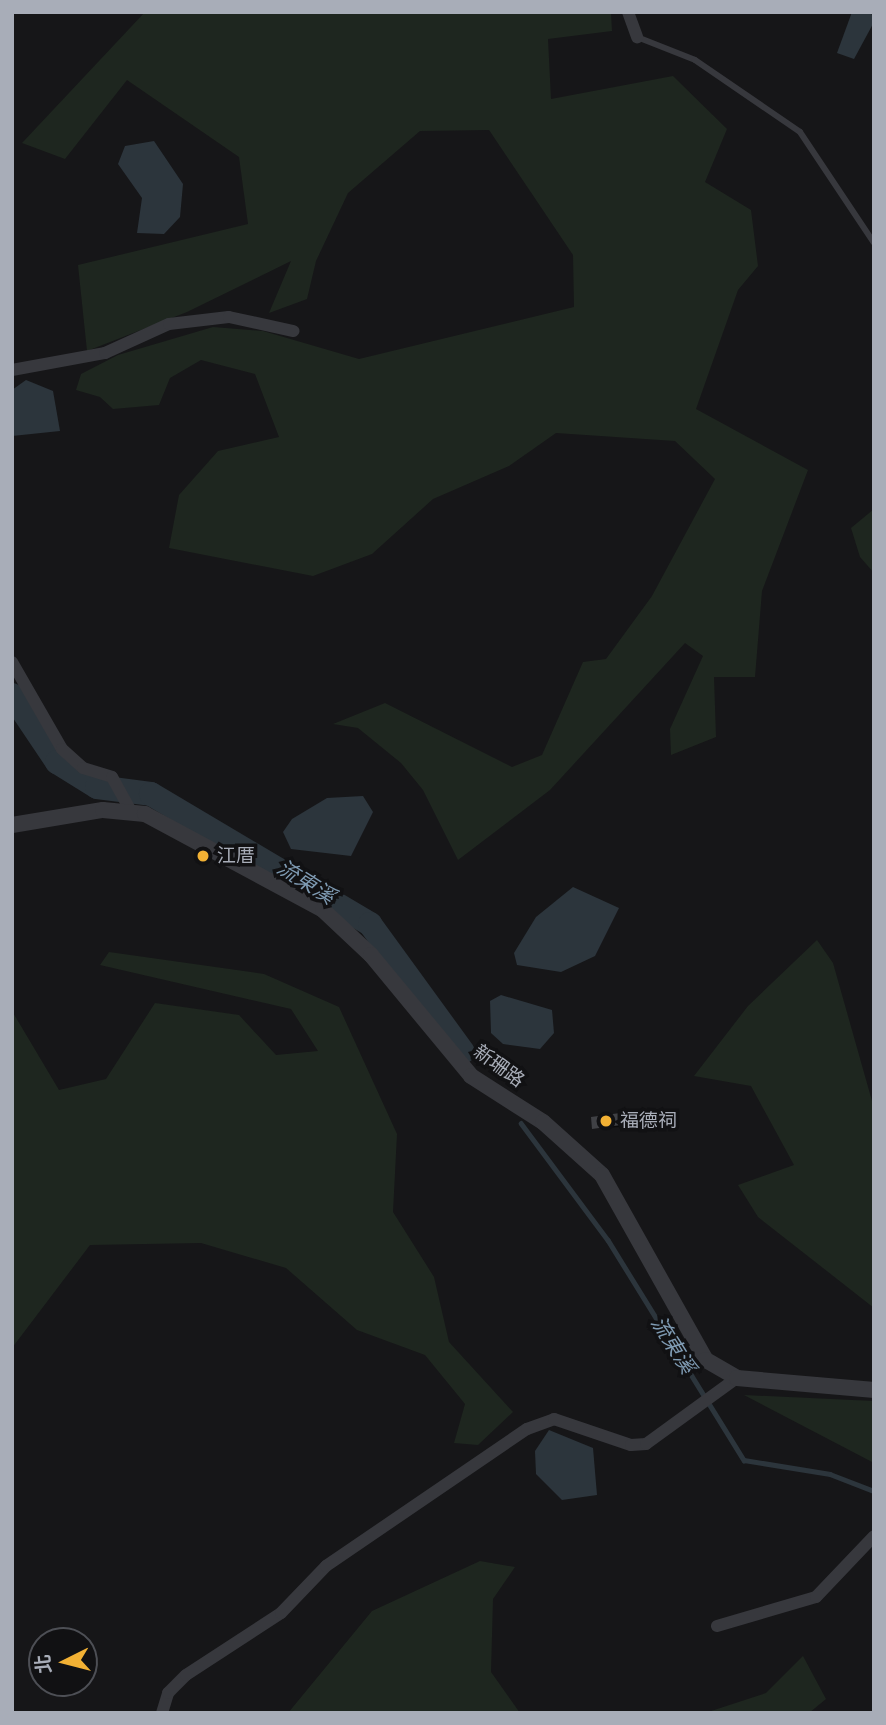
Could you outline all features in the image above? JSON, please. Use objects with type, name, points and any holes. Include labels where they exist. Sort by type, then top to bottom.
[{"type":"street","points":[[628,12],[637,37]]},
{"type":"street","points":[[12,370],[105,353],[169,324],[229,317],[293,331]]},
{"type":"street","points":[[12,662],[62,749],[83,768],[119,784],[129,805],[12,825]]},
{"type":"street","name":"新珊路","points":[[129,805],[323,911],[370,955],[471,1076],[543,1122],[602,1175],[706,1360],[737,1378],[874,1390]]},
{"type":"street","points":[[162,1713],[168,1693],[186,1675],[281,1614],[326,1566],[527,1429],[554,1419],[631,1445],[646,1444],[696,1413],[737,1378]]},
{"type":"street","points":[[716,1626],[816,1597],[874,1536]]},
{"type":"lane","points":[[637,37],[695,60],[800,132],[874,243]]},
{"type":"shaded area","points":[[145,12],[611,12],[612,31],[548,39],[551,99],[673,76],[727,129],[705,182],[751,210],[758,266],[738,290],[696,409],[808,470],[762,591],[755,677],[714,677],[716,737],[671,755],[670,729],[703,656],[685,643],[550,790],[458,860],[423,790],[401,763],[358,728],[333,724],[385,703],[512,767],[542,755],[583,662],[606,659],[652,596],[715,479],[675,441],[556,433],[509,466],[433,499],[372,554],[313,576],[169,548],[179,495],[218,451],[279,437],[255,374],[201,360],[170,378],[159,405],[113,409],[100,397],[76,390],[81,374],[118,355],[213,327],[263,331],[359,359],[574,307],[573,255],[489,130],[420,131],[348,193],[316,261],[307,299],[269,313],[291,261],[187,312],[87,351],[78,265],[248,224],[239,157],[127,80],[65,159],[22,143]]},
{"type":"shaded area","points":[[852,12],[871,12],[874,22],[854,59],[837,53]]},
{"type":"shaded area","points":[[154,141],[183,184],[180,217],[164,234],[137,233],[142,198],[118,164],[125,146]]},
{"type":"shaded area","points":[[26,380],[53,391],[60,431],[12,436],[12,390]]},
{"type":"shaded area","points":[[874,509],[874,573],[860,557],[851,528]]},
{"type":"shaded area","points":[[363,796],[373,812],[351,856],[291,849],[283,832],[292,819],[327,798]]},
{"type":"shaded area","points":[[573,887],[619,908],[595,956],[561,972],[517,965],[514,953],[536,917]]},
{"type":"shaded area","points":[[817,940],[833,963],[874,1108],[874,1308],[758,1217],[738,1185],[794,1165],[751,1086],[694,1076],[748,1006]]},
{"type":"shaded area","points":[[109,952],[264,974],[339,1007],[397,1134],[393,1212],[434,1277],[449,1342],[513,1412],[478,1445],[454,1443],[465,1404],[425,1355],[357,1330],[286,1268],[201,1243],[90,1245],[12,1348],[12,1011],[59,1090],[106,1079],[155,1003],[239,1015],[276,1055],[318,1051],[291,1009],[100,965]]},
{"type":"shaded area","points":[[501,995],[552,1010],[554,1033],[540,1049],[503,1044],[491,1033],[490,1001]]},
{"type":"shaded area","points":[[744,1395],[874,1401],[874,1463]]},
{"type":"shaded area","points":[[549,1430],[593,1448],[597,1495],[562,1500],[536,1474],[535,1451]]},
{"type":"shaded area","points":[[480,1561],[515,1567],[493,1599],[491,1672],[520,1713],[288,1713],[372,1611]]},
{"type":"shaded area","points":[[803,1656],[826,1699],[809,1713],[705,1713],[766,1693]]},
{"type":"building","name":"福德祠","points":[[620,1113],[621,1125],[592,1129],[591,1117]]},
{"type":"waterway","name":"流東溪","points":[[12,695],[57,762],[97,787],[151,794],[370,924],[463,1052]]},
{"type":"waterway","name":"流東溪","points":[[521,1123],[608,1240],[744,1460],[830,1474],[874,1491]]},
{"type":"place","name":"江厝","points":[[203,856]]},
{"type":"place","name":"福德祠","points":[[606,1121]]}]
